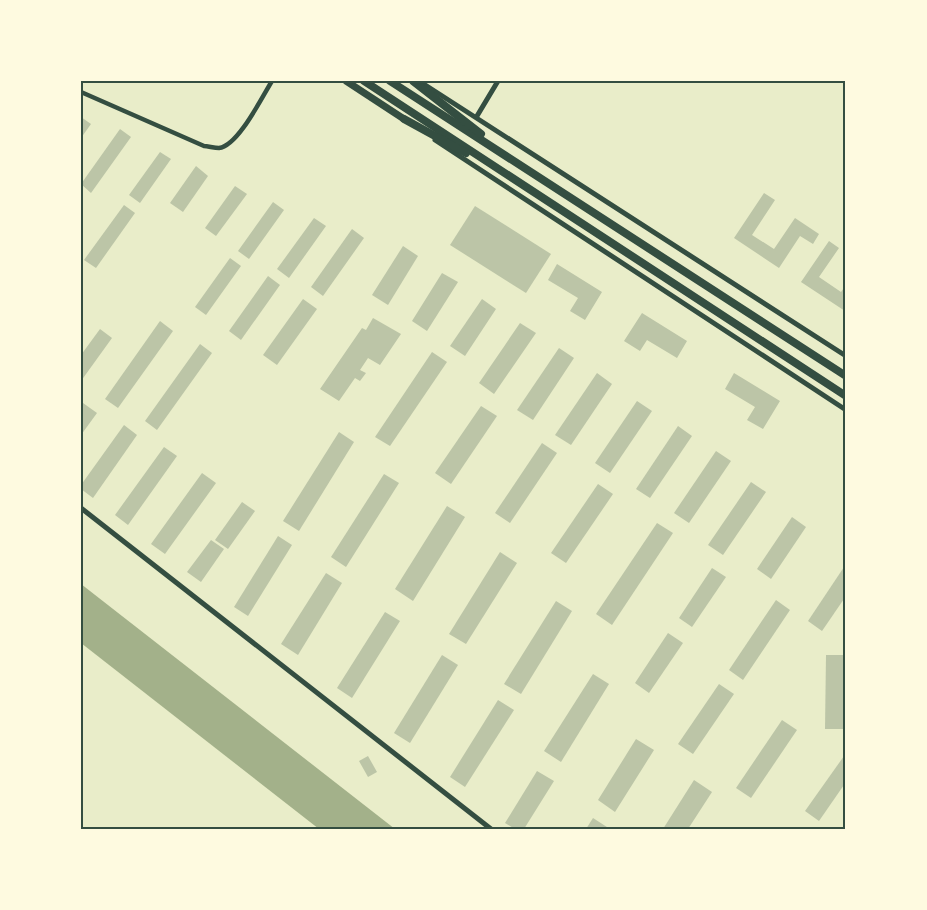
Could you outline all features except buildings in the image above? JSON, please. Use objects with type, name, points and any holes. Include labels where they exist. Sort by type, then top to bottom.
[{"type":"highway","points":[[364,81],[846,396]]},
{"type":"highway","points":[[390,81],[846,376]]},
{"type":"highway","points":[[413,81],[520,165]]},
{"type":"highway","points":[[404,119],[514,180]]},
{"type":"main road","points":[[346,81],[404,119]]},
{"type":"street","points":[[81,92],[204,146],[219,148],[230,143],[241,130],[272,81]]},
{"type":"street","points":[[419,81],[477,116],[846,357]]},
{"type":"street","points":[[477,116],[498,81]]},
{"type":"street","points":[[404,119],[846,410]]},
{"type":"street","points":[[81,508],[491,829]]},
{"type":"shaded area","points":[[81,584],[395,829],[319,829],[81,643]]}]
